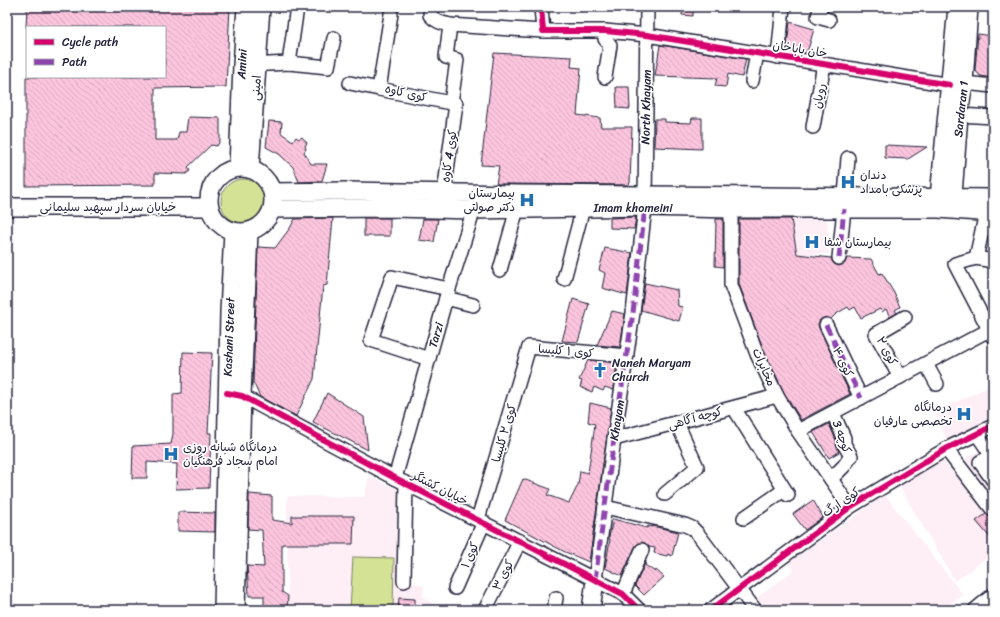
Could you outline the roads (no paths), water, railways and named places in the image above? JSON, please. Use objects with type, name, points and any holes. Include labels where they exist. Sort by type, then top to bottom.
[{"type":"main road","name":"Amini","points":[[246,7],[250,65]]},
{"type":"main road","name":"امینی","points":[[244,169],[250,65],[261,7]]},
{"type":"main road","name":"Sardaran 1","points":[[945,204],[959,115],[957,84],[957,7]]},
{"type":"main road","name":"Sardaran 1","points":[[945,204],[957,84],[969,7]]},
{"type":"main road","points":[[244,169],[258,172],[264,178],[269,184],[272,201],[269,217],[264,223],[257,228],[241,231],[220,225],[212,214],[210,201],[213,185],[217,178],[223,173],[244,169]]},
{"type":"main road","name":"Imam khomeini","points":[[272,201],[443,200],[479,194],[518,202],[583,208],[645,201],[731,209],[845,202]]},
{"type":"main road","name":"خیابان سردار سپهبد سلیمانی","points":[[7,197],[180,196],[210,201]]},
{"type":"main road","name":"Imam khomeini","points":[[443,200],[473,210],[518,202],[645,201],[945,204],[991,208]]},
{"type":"main road","name":"خیابان سردار سپهبد سلیمانی","points":[[7,207],[210,201]]},
{"type":"main road","name":"Kashani Street","points":[[223,610],[235,395],[229,312],[241,231]]},
{"type":"main road","points":[[235,395],[236,610]]},
{"type":"main road","name":"Khayam","points":[[591,610],[595,580]]},
{"type":"street","points":[[289,63],[297,7]]},
{"type":"street","name":"خان باباخان","points":[[431,7],[430,15],[433,19],[450,25],[543,31],[605,31],[647,35],[778,57],[957,84],[993,86]]},
{"type":"street","points":[[541,7],[543,31]]},
{"type":"street","name":"North Khayam","points":[[645,201],[647,7]]},
{"type":"street","points":[[778,57],[784,7]]},
{"type":"street","points":[[820,7],[818,17],[829,20]]},
{"type":"street","name":"کوی کاوه","points":[[391,14],[379,89],[454,103]]},
{"type":"street","name":"کوی 4 کاوه","points":[[443,200],[454,103],[457,60],[446,57],[450,25]]},
{"type":"street","points":[[605,31],[605,39],[610,45],[605,77]]},
{"type":"street","points":[[250,65],[289,63],[328,67],[334,38]]},
{"type":"street","points":[[752,81],[757,53]]},
{"type":"street","name":"رویان","points":[[813,127],[824,64]]},
{"type":"street","points":[[350,83],[379,89]]},
{"type":"street","points":[[959,115],[993,117]]},
{"type":"street","points":[[839,258],[848,158]]},
{"type":"street","name":"Tarzi","points":[[404,580],[401,480],[429,359],[447,293],[479,194]]},
{"type":"street","name":"Khayam","points":[[595,580],[627,356],[645,201]]},
{"type":"street","points":[[500,270],[518,202]]},
{"type":"street","points":[[564,279],[583,208]]},
{"type":"street","points":[[976,258],[991,208]]},
{"type":"street","name":"مخابرات","points":[[731,209],[731,286],[757,354],[777,396],[798,432],[850,507]]},
{"type":"street","points":[[798,432],[900,377],[991,334],[955,264],[976,258],[992,263]]},
{"type":"street","points":[[429,359],[372,340],[392,277],[447,293],[473,305]]},
{"type":"street","name":"کوی ۲","points":[[900,377],[876,334],[905,317]]},
{"type":"street","name":"کوی ۴","points":[[826,325],[861,398]]},
{"type":"street","name":"کوی ۱ کلیسا","points":[[529,347],[627,356]]},
{"type":"street","name":"کوی ۲ کلیسا","points":[[481,521],[529,347]]},
{"type":"street","points":[[926,364],[938,384]]},
{"type":"street","name":"خیابان کشتگر","points":[[235,395],[624,594],[639,610]]},
{"type":"street","name":"کوچه آگاهی","points":[[614,439],[777,396]]},
{"type":"street","points":[[734,408],[786,493],[744,518]]},
{"type":"street","name":"کوچه 3","points":[[831,479],[844,466],[851,456],[844,444],[844,438],[832,413]]},
{"type":"street","points":[[665,494],[696,467],[677,423]]},
{"type":"street","name":"کوی ارگ","points":[[711,610],[850,507],[946,450],[993,426]]},
{"type":"street","points":[[977,434],[992,456],[980,462],[993,480],[978,490]]},
{"type":"street","points":[[946,450],[993,510]]},
{"type":"street","points":[[605,507],[685,525],[692,528],[755,610]]},
{"type":"street","name":"کوی ۱","points":[[455,588],[481,521]]},
{"type":"street","name":"کوی ۳","points":[[485,610],[520,541]]},
{"type":"street","points":[[624,594],[642,550]]},
{"type":"street","points":[[975,610],[993,595]]},
{"type":"place","name":"دندان‌ پزشکی بامداد","points":[[848,182]]},
{"type":"place","name":"بیمارستان دکتر صولتی","points":[[527,200]]},
{"type":"place","name":"بیمارستان شفا","points":[[812,242]]},
{"type":"place","name":"Naneh Maryam Church","points":[[600,370]]},
{"type":"place","name":"درمانگاه تخصصی عارفیان","points":[[964,414]]},
{"type":"place","name":"درمانگاه شبانه روزی امام سجاد فرهنگیان","points":[[171,454]]}]
